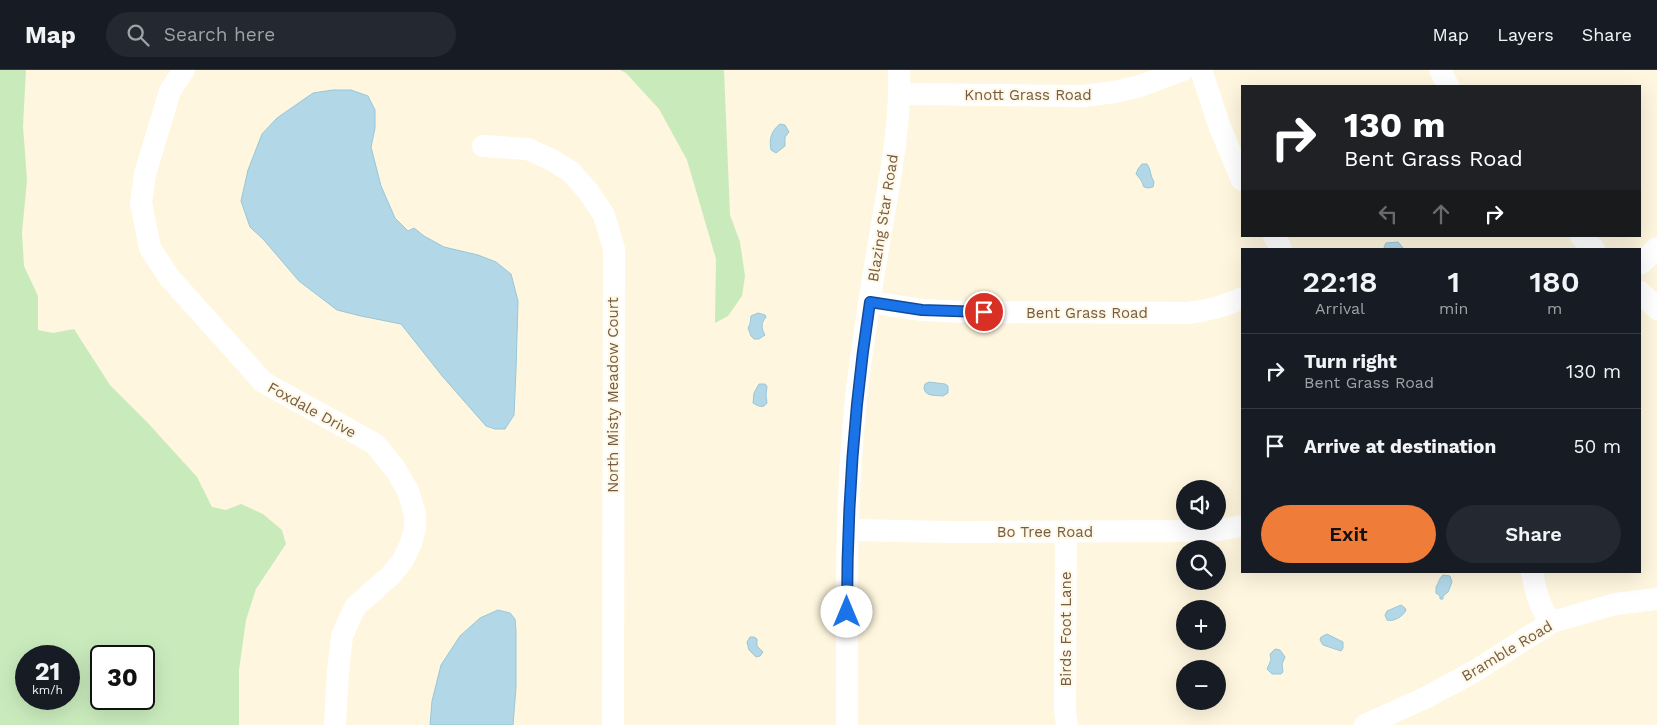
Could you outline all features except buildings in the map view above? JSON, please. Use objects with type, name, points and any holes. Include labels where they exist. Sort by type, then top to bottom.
[{"type":"street","name":"Foxdale Drive","points":[[184,70],[170,91],[145,174],[141,203],[150,248],[169,277],[263,382],[375,444],[396,470],[408,491],[415,514],[411,543],[403,560],[391,575],[355,608],[342,636],[335,725]]},
{"type":"street","name":"Blazing Star Road","points":[[847,725],[848,530],[855,412],[870,302],[895,149],[900,94],[899,70]]},
{"type":"street","name":"Knott Grass Road","points":[[900,94],[1083,96],[1115,92],[1140,86],[1183,70]]},
{"type":"street","points":[[1201,70],[1219,125],[1241,178]]},
{"type":"street","points":[[1440,70],[1448,85]]},
{"type":"street","name":"North Misty Meadow Court","points":[[483,146],[528,149],[552,160],[571,172],[588,191],[604,215],[614,249],[613,725]]},
{"type":"street","points":[[1582,237],[1593,248]]},
{"type":"street","points":[[1641,263],[1657,248]]},
{"type":"street","points":[[1641,293],[1657,309]]},
{"type":"street","name":"Bent Grass Road","points":[[870,302],[922,310],[966,312],[1187,313],[1213,310],[1241,298]]},
{"type":"street","name":"Bo Tree Road","points":[[848,530],[1196,531],[1241,526]]},
{"type":"street","name":"Birds Foot Lane","points":[[1066,532],[1065,712],[1067,725]]},
{"type":"street","points":[[1532,573],[1540,605],[1552,622]]},
{"type":"street","name":"Bramble Road","points":[[1365,725],[1427,697],[1475,670],[1552,622],[1616,604],[1657,599]]},
{"type":"green space","points":[[0,70],[26,70],[23,126],[27,180],[22,233],[24,266],[38,296],[38,330],[53,333],[74,329],[110,385],[197,477],[212,507],[226,510],[241,504],[263,514],[282,530],[286,544],[256,589],[246,620],[239,670],[239,725],[0,725]]},
{"type":"green space","points":[[620,70],[724,70],[730,215],[740,242],[745,276],[742,296],[728,316],[715,323],[716,259],[687,160],[659,109],[626,73]]},
{"type":"water","points":[[351,90],[368,96],[375,110],[375,128],[371,147],[381,186],[395,218],[408,231],[414,228],[444,247],[478,255],[496,262],[511,274],[518,301],[516,369],[514,415],[505,429],[495,429],[486,426],[443,377],[401,324],[337,310],[299,281],[263,239],[250,227],[241,201],[248,170],[262,134],[277,118],[313,93]]},
{"type":"water","points":[[780,124],[785,125],[789,132],[785,137],[785,146],[776,153],[771,150],[770,142],[773,132]]},
{"type":"water","points":[[1142,164],[1147,164],[1148,166],[1154,182],[1153,187],[1144,187],[1136,174]]},
{"type":"water","points":[[1398,242],[1403,248],[1384,248],[1386,243]]},
{"type":"water","points":[[758,313],[766,317],[762,326],[765,335],[759,339],[754,339],[748,328],[751,316]]},
{"type":"water","points":[[929,382],[945,384],[948,386],[948,393],[943,396],[926,393],[925,384]]},
{"type":"water","points":[[759,384],[767,386],[767,403],[762,406],[753,403],[754,393]]},
{"type":"water","points":[[1443,575],[1450,576],[1452,582],[1448,592],[1443,596],[1443,599],[1440,599],[1440,596],[1436,593],[1436,587]]},
{"type":"water","points":[[1401,605],[1406,610],[1403,615],[1395,620],[1387,620],[1385,615],[1387,611]]},
{"type":"water","points":[[498,610],[510,613],[515,619],[516,687],[513,725],[430,725],[432,701],[441,665],[460,636],[480,618]]},
{"type":"water","points":[[1327,634],[1343,642],[1341,651],[1323,645],[1320,640],[1321,637]]},
{"type":"water","points":[[750,637],[757,639],[757,646],[763,652],[760,656],[756,657],[749,650],[747,642]]},
{"type":"water","points":[[1275,649],[1280,650],[1285,657],[1281,674],[1272,674],[1267,669],[1271,660],[1270,654]]},
{"type":"route","points":[[847,612],[847,556],[855,412],[870,302],[922,310],[984,312]]}]
